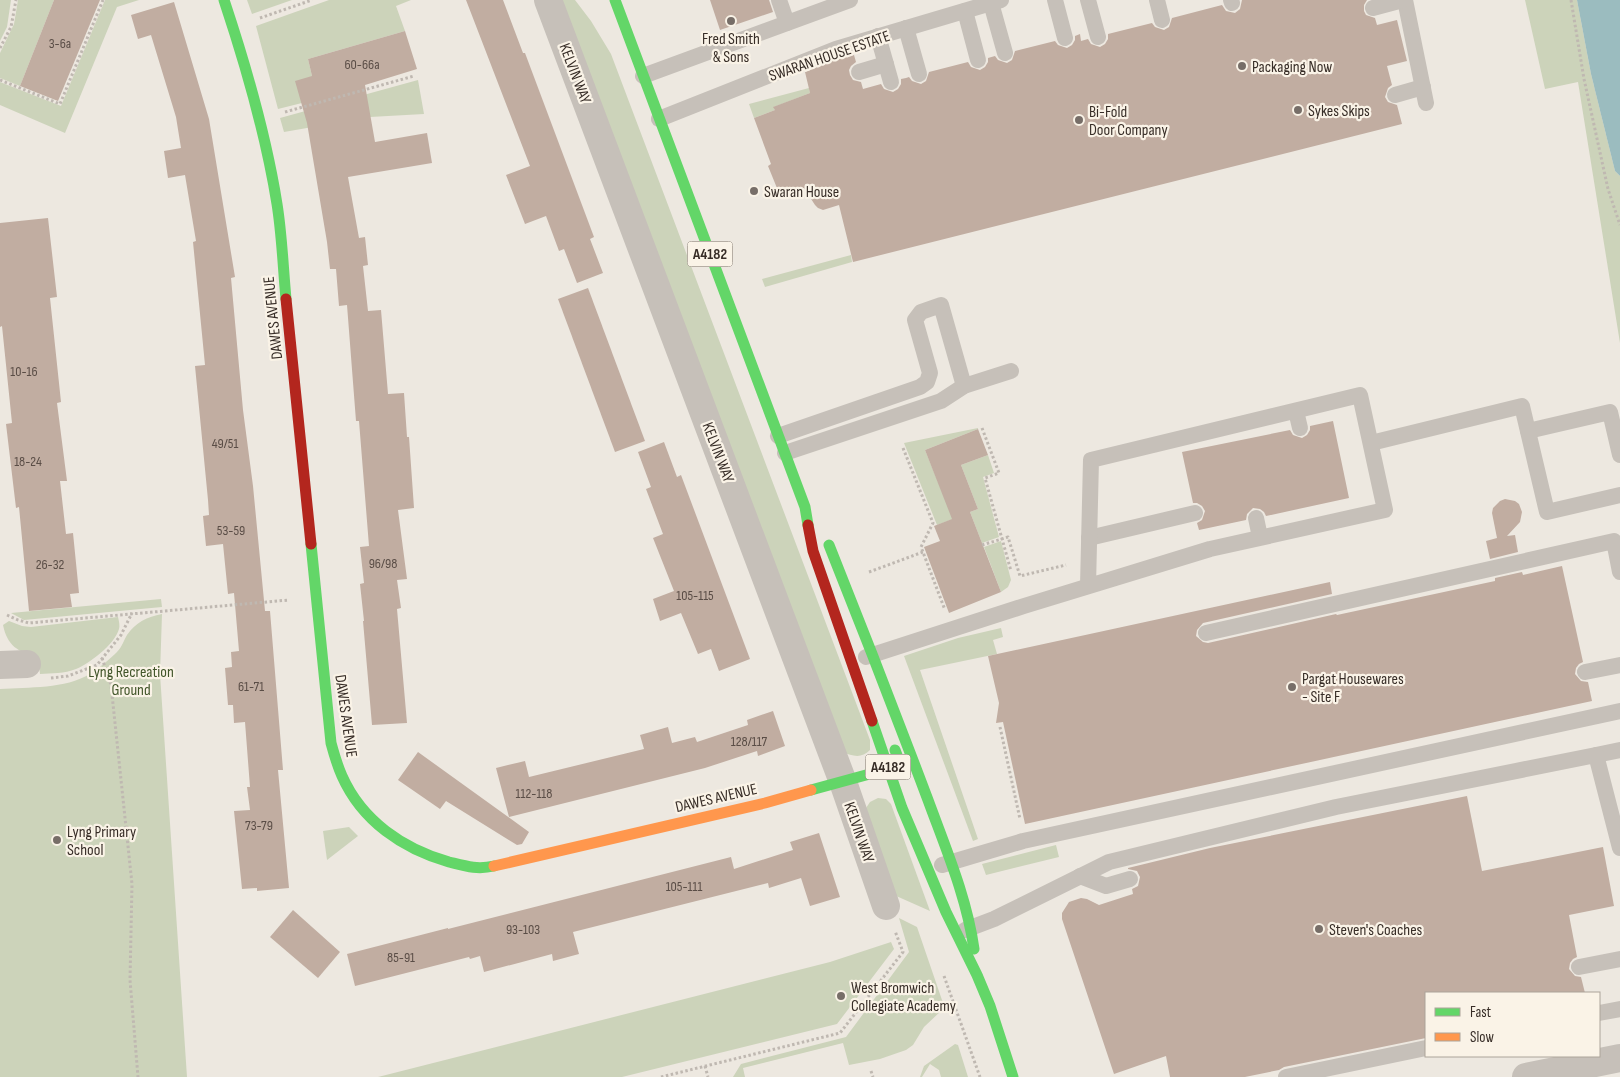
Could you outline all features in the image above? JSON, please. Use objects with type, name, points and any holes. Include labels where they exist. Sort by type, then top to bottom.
[{"type":"main road","name":"DAWES AVENUE","points":[[224,0],[263,134],[277,204],[331,743],[340,774],[358,805],[377,825],[405,846],[431,857],[482,869],[765,803],[888,769]]},
{"type":"main road","name":"A4182","points":[[615,0],[805,508],[813,551],[862,658],[915,762],[965,905],[971,928],[977,975]]},
{"type":"main road","name":"A4182","points":[[805,508],[828,544],[859,617],[862,658],[888,769],[902,808],[955,933],[977,975],[990,1006],[1013,1077]]},
{"type":"main road","points":[[862,658],[881,713]]},
{"type":"main road","points":[[888,769],[898,758],[892,740]]},
{"type":"street","name":"KELVIN WAY","points":[[548,0],[843,782],[886,906]]},
{"type":"street","points":[[0,665],[35,671]]},
{"type":"street","points":[[1526,1077],[1561,1073],[1620,1058]]},
{"type":"lane","points":[[779,0],[787,23]]},
{"type":"lane","points":[[644,76],[850,0]]},
{"type":"lane","points":[[1055,0],[1065,38]]},
{"type":"lane","points":[[1088,0],[1098,36]]},
{"type":"lane","points":[[1157,0],[1162,20]]},
{"type":"lane","points":[[1372,8],[1404,0],[1425,95],[1395,95]]},
{"type":"lane","points":[[996,2],[1005,53]]},
{"type":"lane","name":"SWARAN HOUSE ESTATE","points":[[659,119],[836,49],[996,2]]},
{"type":"lane","points":[[965,11],[978,60]]},
{"type":"lane","points":[[906,28],[919,74]]},
{"type":"lane","points":[[878,36],[891,82]]},
{"type":"lane","points":[[859,72],[886,64]]},
{"type":"lane","points":[[778,436],[920,387],[927,382],[930,373],[915,320],[921,312],[941,305],[964,386]]},
{"type":"lane","points":[[785,454],[941,401],[964,386],[1011,371]]},
{"type":"lane","points":[[862,658],[1210,549],[1386,510],[1360,395],[1296,411],[1221,437],[1091,460],[1088,586]]},
{"type":"lane","points":[[1371,443],[1522,406],[1547,512],[1620,495]]},
{"type":"lane","points":[[1296,411],[1300,428]]},
{"type":"lane","points":[[1528,431],[1610,412],[1620,455]]},
{"type":"lane","points":[[1089,538],[1195,513]]},
{"type":"lane","points":[[1256,518],[1260,537]]},
{"type":"lane","points":[[1206,633],[1348,607],[1614,541],[1620,572]]},
{"type":"lane","points":[[1586,672],[1620,665]]},
{"type":"lane","points":[[928,870],[1023,841],[1205,793],[1380,755],[1620,711]]},
{"type":"lane","points":[[955,933],[994,919],[1108,862],[1336,808],[1620,750]]},
{"type":"lane","points":[[1596,755],[1620,848]]},
{"type":"lane","points":[[1080,876],[1106,886],[1130,879]]},
{"type":"lane","points":[[1579,967],[1620,959]]},
{"type":"lane","points":[[1600,1013],[1620,1009]]},
{"type":"lane","points":[[1286,1077],[1362,1057],[1425,1048]]},
{"type":"path","points":[[0,48],[11,27],[16,0]]},
{"type":"path","points":[[0,80],[60,104],[103,0]]},
{"type":"path","points":[[257,20],[312,0]]},
{"type":"path","points":[[1571,0],[1584,79],[1608,189],[1620,225]]},
{"type":"path","points":[[279,114],[414,76]]},
{"type":"path","points":[[982,428],[998,474],[985,478],[1011,571]]},
{"type":"path","points":[[903,448],[933,523],[921,547],[946,612]]},
{"type":"path","points":[[866,573],[923,552]]},
{"type":"path","points":[[7,615],[29,623],[132,612],[317,597]]},
{"type":"path","points":[[35,671],[68,676],[97,665],[122,635],[132,612]]},
{"type":"path","points":[[102,658],[111,685],[132,884],[130,980],[138,1077]]},
{"type":"path","points":[[661,1077],[840,1033],[903,952],[886,906]]},
{"type":"path","points":[[941,967],[980,1077]]},
{"type":"path","points":[[705,1066],[708,1077]]},
{"type":"path","points":[[871,1071],[873,1077]]},
{"type":"green space","points":[[0,0],[11,0],[7,27],[0,41]]},
{"type":"green space","points":[[18,0],[54,0],[20,86],[0,78],[0,53],[14,24]]},
{"type":"green space","points":[[105,0],[139,0],[117,7],[65,133],[0,105],[0,82],[61,106]]},
{"type":"green space","points":[[247,0],[292,0],[252,14]]},
{"type":"green space","points":[[329,0],[411,0],[396,6],[405,31],[308,59],[312,76],[302,103],[278,109],[256,26]]},
{"type":"green space","points":[[560,0],[575,0],[591,21],[611,54],[870,740],[870,750],[863,755],[842,752]]},
{"type":"green space","points":[[1525,0],[1577,0],[1591,74],[1615,171],[1620,176],[1620,343],[1578,82],[1545,89]]},
{"type":"green space","points":[[418,80],[424,114],[370,117],[284,132],[280,118]]},
{"type":"green space","points":[[809,88],[810,93],[774,107],[775,110],[754,118],[749,104]]},
{"type":"green space","points":[[851,255],[852,262],[765,287],[762,279]]},
{"type":"green space","points":[[978,428],[925,450],[953,519],[937,525],[904,443]]},
{"type":"green space","points":[[988,455],[994,473],[983,477],[999,537],[982,543],[970,512],[978,509],[961,465]]},
{"type":"green space","points":[[1001,541],[1011,580],[1008,587],[1001,592],[984,547]]},
{"type":"green space","points":[[161,599],[162,607],[24,620],[11,613]]},
{"type":"green space","name":"Lyng Primary School","points":[[162,614],[160,674],[187,1077],[0,1077],[0,689],[58,685],[80,679],[93,672],[114,655],[130,630],[138,623]]},
{"type":"green space","points":[[118,617],[119,629],[117,635],[101,653],[72,671],[58,673],[40,674],[38,656],[25,653],[14,647],[7,638],[3,625],[9,621],[31,627]]},
{"type":"green space","points":[[1001,628],[1003,637],[993,640],[997,654],[920,670],[978,839],[973,841],[904,656],[958,638]]},
{"type":"green space","points":[[878,798],[886,799],[891,804],[930,911],[894,895],[866,808],[870,802]]},
{"type":"green space","points":[[349,827],[358,836],[327,860],[323,831]]},
{"type":"green space","points":[[1056,845],[1059,857],[986,875],[982,864]]},
{"type":"green space","points":[[899,918],[917,927],[943,1003],[942,1010],[924,1027],[913,1045],[906,1050],[880,1059],[849,1065],[843,1043],[743,1068],[745,1077],[733,1077],[741,1064],[846,1037],[909,952]]},
{"type":"green space","points":[[891,942],[894,949],[837,1024],[622,1077],[378,1077],[830,962]]},
{"type":"green space","points":[[955,1044],[958,1045],[968,1077],[941,1077],[939,1070],[930,1064],[922,1077],[920,1077],[924,1066]]},
{"type":"water","points":[[1577,0],[1620,0],[1620,176],[1615,171],[1591,74]]},
{"type":"building","points":[[54,0],[100,0],[58,101],[20,86]]},
{"type":"building","points":[[466,0],[503,0],[523,53],[525,53],[594,237],[590,239],[603,273],[577,283],[564,249],[559,251],[546,216],[525,224],[506,175],[530,166]]},
{"type":"building","name":"Fred Smith & Sons","points":[[710,0],[769,0],[773,12],[720,30]]},
{"type":"building","points":[[1242,0],[1367,0],[1364,5],[1364,11],[1366,15],[1375,18],[1377,25],[1397,20],[1407,61],[1387,66],[1392,85],[1388,88],[1385,97],[1388,102],[1397,105],[1402,124],[853,262],[839,205],[823,210],[818,208],[804,188],[779,193],[768,166],[771,164],[754,118],[775,110],[773,107],[810,93],[805,72],[835,60],[854,55],[856,62],[849,70],[853,80],[861,82],[863,89],[881,84],[884,89],[893,92],[898,89],[901,79],[909,77],[912,81],[921,84],[926,81],[929,72],[968,62],[971,67],[980,70],[985,67],[988,58],[995,56],[998,60],[1007,63],[1012,60],[1015,51],[1055,41],[1058,45],[1067,48],[1072,45],[1075,36],[1080,34],[1081,41],[1088,39],[1091,44],[1100,47],[1105,44],[1108,34],[1152,23],[1155,27],[1164,30],[1169,27],[1172,18],[1222,5],[1226,11],[1235,13],[1240,9]]},
{"type":"building","points":[[174,2],[209,119],[235,277],[231,278],[243,410],[253,486],[265,611],[270,611],[283,770],[278,770],[289,888],[257,891],[257,888],[242,889],[234,811],[250,810],[247,787],[250,787],[245,722],[234,723],[233,705],[228,705],[225,668],[232,667],[231,652],[239,651],[234,593],[228,594],[223,544],[206,546],[203,516],[209,515],[195,366],[205,365],[193,242],[196,241],[185,175],[168,178],[164,151],[181,148],[176,117],[151,35],[138,39],[131,15]]},
{"type":"building","points":[[405,31],[417,69],[365,85],[375,142],[427,133],[432,163],[348,177],[359,238],[365,237],[368,265],[363,266],[368,311],[381,310],[388,394],[404,393],[414,508],[398,510],[407,579],[397,580],[401,608],[397,609],[407,723],[372,725],[360,584],[364,583],[360,547],[369,546],[359,421],[356,421],[347,305],[339,306],[336,269],[330,269],[307,123],[295,81],[312,76],[308,59]]},
{"type":"building","points":[[48,218],[57,297],[50,298],[61,402],[57,403],[67,481],[60,481],[66,534],[73,533],[79,593],[70,594],[72,607],[29,611],[19,507],[16,508],[6,424],[12,423],[2,326],[0,327],[0,223]]},
{"type":"building","points":[[588,288],[645,441],[615,452],[558,299]]},
{"type":"building","points":[[1333,421],[1349,498],[1266,516],[1260,509],[1253,508],[1247,514],[1246,520],[1199,530],[1197,523],[1202,520],[1205,511],[1202,506],[1193,503],[1182,452],[1290,430],[1293,435],[1302,438],[1307,435],[1310,426]]},
{"type":"building","points":[[978,429],[988,455],[961,465],[978,509],[970,512],[1001,592],[949,613],[924,547],[940,541],[934,526],[952,519],[925,450]]},
{"type":"building","points":[[664,442],[677,477],[681,475],[750,659],[719,671],[711,649],[698,654],[681,613],[660,621],[653,599],[674,591],[653,538],[663,534],[646,489],[651,487],[638,452]]},
{"type":"building","points":[[1505,499],[1519,504],[1522,512],[1520,522],[1507,536],[1515,535],[1518,552],[1490,559],[1486,541],[1497,538],[1492,513],[1493,508]]},
{"type":"building","name":"Pargat Housewares - Site F","points":[[1562,566],[1583,662],[1576,668],[1575,674],[1581,681],[1588,682],[1592,701],[1025,824],[1003,722],[996,723],[999,703],[988,656],[1330,582],[1332,594],[1203,623],[1197,630],[1196,636],[1203,642],[1208,643],[1495,581],[1495,578],[1522,572],[1523,575]]},
{"type":"building","points":[[773,711],[785,746],[758,756],[757,751],[705,768],[509,817],[496,768],[525,761],[529,777],[644,749],[640,735],[668,727],[672,743],[695,737],[697,742],[748,725],[747,720]]},
{"type":"building","points":[[418,752],[529,832],[522,844],[517,845],[446,801],[440,809],[398,780]]},
{"type":"building","name":"Steven's Coaches","points":[[1467,796],[1482,871],[1603,847],[1614,906],[1569,915],[1577,957],[1570,963],[1569,969],[1575,976],[1581,977],[1585,992],[1425,992],[1425,1038],[1284,1067],[1279,1070],[1245,1077],[1170,1077],[1166,1056],[1114,1074],[1062,919],[1062,913],[1069,902],[1081,898],[1099,905],[1133,894],[1132,889],[1138,886],[1140,877],[1137,871],[1128,868],[1210,848]]},
{"type":"building","points":[[819,833],[840,897],[810,906],[801,878],[769,888],[768,883],[573,932],[579,954],[553,961],[552,954],[484,972],[480,956],[470,959],[469,957],[355,986],[347,954],[731,857],[734,869],[793,850],[790,842]]},
{"type":"building","points":[[293,910],[340,952],[318,978],[270,937]]},
{"type":"traffic: fast","points":[[224,0],[248,75],[267,152],[279,216],[286,299]]},
{"type":"traffic: fast","points":[[615,0],[805,507],[808,525]]},
{"type":"traffic: fast","points":[[311,544],[331,743],[340,772],[350,792],[373,820],[400,841],[449,862],[477,868],[494,866]]},
{"type":"traffic: fast","points":[[829,545],[949,855],[961,892],[974,949]]},
{"type":"traffic: fast","points":[[872,721],[902,808],[946,912],[990,1006],[1013,1077]]},
{"type":"traffic: fast","points":[[811,790],[888,769],[898,758],[895,750]]},
{"type":"traffic: slow","points":[[494,866],[765,803],[811,790]]},
{"type":"traffic: jam","points":[[286,299],[311,544]]},
{"type":"traffic: jam","points":[[808,525],[813,551],[872,721]]},
{"type":"place","name":"Fred Smith & Sons","points":[[731,21]]},
{"type":"place","name":"Packaging Now","points":[[1242,66]]},
{"type":"place","name":"Sykes Skips","points":[[1298,110]]},
{"type":"place","name":"Bi-Fold Door Company","points":[[1079,120]]},
{"type":"place","name":"Swaran House","points":[[754,191]]},
{"type":"place","name":"Pargat Housewares - Site F","points":[[1292,687]]},
{"type":"place","name":"Lyng Primary School","points":[[57,840]]},
{"type":"place","name":"Steven's Coaches","points":[[1319,929]]},
{"type":"place","name":"West Bromwich Collegiate Academy","points":[[841,996]]},
{"type":"park label","name":"Lyng Recreation Ground","points":[[131,680]]}]
